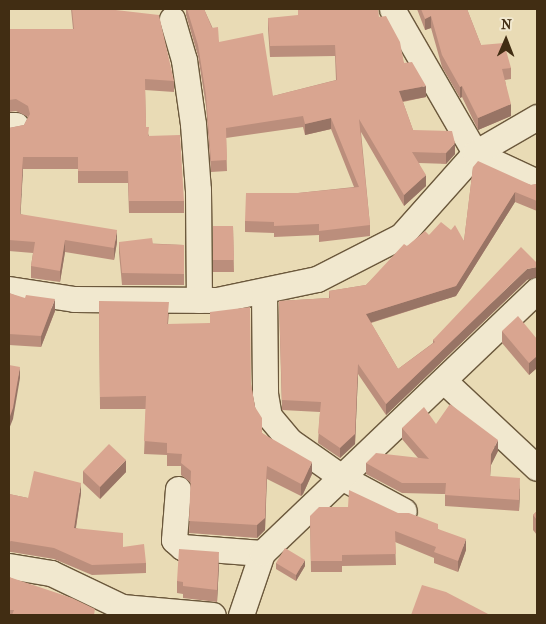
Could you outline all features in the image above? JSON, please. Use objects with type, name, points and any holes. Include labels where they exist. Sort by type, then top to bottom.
[{"type":"street","points":[[392,9],[475,153],[537,182]]},
{"type":"street","points":[[172,19],[184,60],[194,124],[198,190],[199,300]]},
{"type":"street","points":[[9,289],[74,299],[216,300],[264,292],[317,279],[400,236],[475,153],[537,117]]},
{"type":"street","points":[[241,615],[262,553],[537,290]]},
{"type":"street","points":[[264,292],[265,394],[270,416],[290,440],[342,478],[404,511]]},
{"type":"street","points":[[444,381],[537,468]]},
{"type":"street","points":[[178,489],[174,540],[182,548],[262,553]]},
{"type":"street","points":[[9,566],[51,573],[122,607],[214,615]]},
{"type":"building","points":[[72,9],[107,9],[159,15],[174,81],[145,79],[146,127],[149,127],[148,136],[180,135],[184,201],[129,201],[128,171],[78,171],[78,157],[23,157],[20,214],[117,230],[114,248],[65,240],[60,271],[31,266],[35,242],[9,240],[9,128],[24,125],[30,114],[28,106],[16,99],[9,100],[9,29],[74,29]]},
{"type":"building","points":[[187,9],[204,9],[212,28],[218,27],[219,42],[263,33],[273,96],[337,80],[335,45],[270,46],[268,18],[298,15],[298,9],[378,9],[379,17],[386,16],[400,42],[404,63],[412,62],[426,86],[399,91],[413,130],[452,131],[455,143],[446,153],[412,152],[426,175],[404,195],[359,119],[370,225],[319,231],[319,224],[274,226],[274,222],[245,221],[246,193],[298,193],[359,187],[331,118],[305,124],[303,116],[226,128],[227,160],[211,161],[206,95],[198,45]]},
{"type":"building","points":[[421,9],[467,9],[481,45],[504,43],[511,68],[502,69],[511,104],[478,118],[462,86],[460,87],[442,55],[431,16],[425,19]]},
{"type":"building","points":[[478,161],[531,185],[537,184],[537,201],[515,192],[456,286],[366,314],[398,369],[435,342],[433,340],[521,247],[537,263],[537,267],[527,269],[386,404],[358,364],[355,434],[340,448],[318,433],[321,402],[282,400],[279,301],[330,298],[329,291],[366,285],[404,244],[407,246],[425,231],[429,235],[441,222],[451,230],[455,225],[464,241],[473,167]]},
{"type":"building","points":[[213,226],[233,226],[234,260],[213,260]]},
{"type":"building","points":[[152,238],[153,244],[184,245],[184,274],[122,273],[119,242]]},
{"type":"building","points":[[9,293],[25,298],[26,295],[55,299],[41,336],[9,334]]},
{"type":"building","points":[[99,301],[169,302],[167,324],[210,323],[210,312],[250,307],[251,384],[255,407],[262,418],[262,433],[312,462],[301,484],[267,466],[265,518],[257,525],[189,521],[191,471],[181,463],[182,454],[167,453],[167,443],[144,441],[146,396],[100,397]]},
{"type":"building","points":[[518,316],[537,339],[537,356],[529,363],[502,331]]},
{"type":"building","points":[[9,365],[20,367],[13,408],[9,419]]},
{"type":"building","points":[[450,404],[498,440],[491,454],[490,476],[520,478],[519,500],[445,495],[446,483],[402,483],[366,463],[376,453],[429,459],[402,428],[424,407],[436,424]]},
{"type":"building","points":[[109,444],[126,460],[100,487],[83,471]]},
{"type":"building","points":[[34,471],[81,483],[74,528],[123,533],[123,547],[144,544],[146,563],[92,565],[54,548],[9,542],[9,494],[28,498]]},
{"type":"building","points":[[349,490],[398,513],[409,513],[438,524],[438,529],[466,539],[458,561],[434,552],[436,547],[395,531],[396,554],[342,555],[342,561],[311,561],[310,516],[319,507],[348,507]]},
{"type":"building","points":[[537,511],[537,520],[533,515]]},
{"type":"building","points":[[285,548],[305,560],[296,575],[276,563]]},
{"type":"building","points":[[179,549],[219,552],[217,590],[183,586],[183,582],[177,581]]},
{"type":"building","points":[[9,577],[72,598],[95,609],[94,615],[12,615],[14,610],[9,610]]},
{"type":"building","points":[[422,585],[446,592],[490,615],[411,615]]}]
